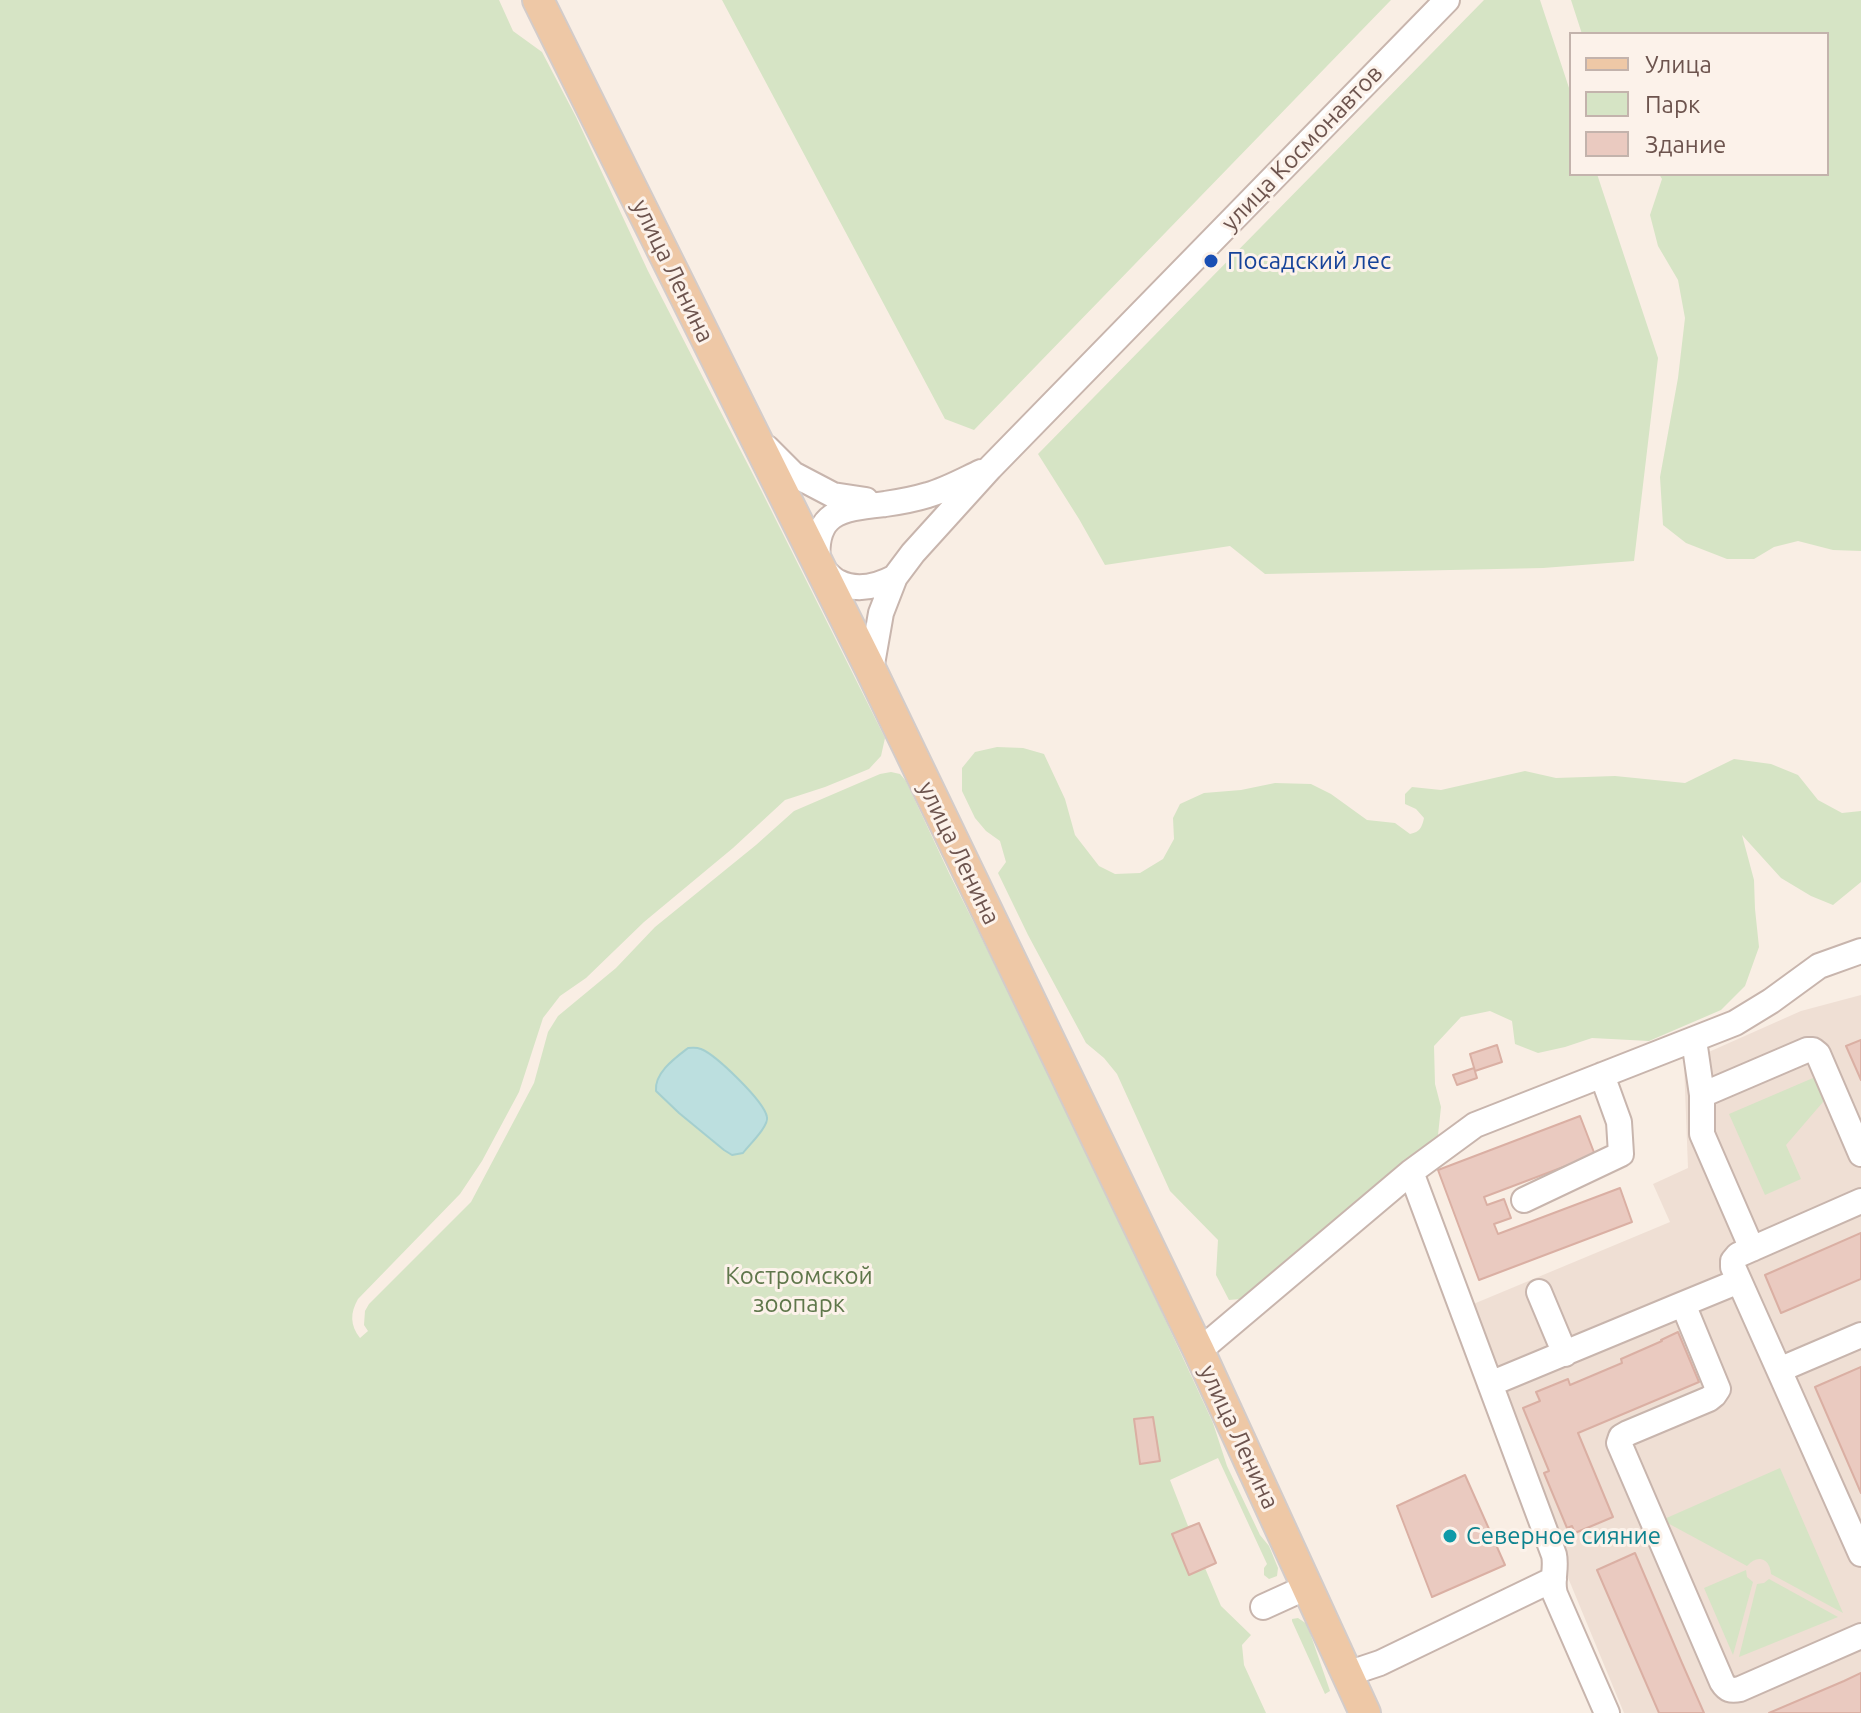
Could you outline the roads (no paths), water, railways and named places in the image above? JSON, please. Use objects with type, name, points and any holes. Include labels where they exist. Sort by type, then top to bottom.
[{"type":"main road","name":"улица Ленина","points":[[538,0],[871,670],[1199,1351],[1365,1713]]},
{"type":"street","name":"улица Космонавтов","points":[[871,670],[881,613],[895,577],[913,553],[990,468],[1447,0]]},
{"type":"street","points":[[754,436],[793,474],[819,488],[833,495],[888,504]]},
{"type":"street","points":[[895,577],[879,585],[858,588],[838,582],[818,564],[817,546],[822,528],[836,513],[856,506],[888,504],[931,495],[990,468]]},
{"type":"street","points":[[1199,1351],[1411,1172],[1475,1125],[1735,1023],[1819,966],[1861,951]]},
{"type":"street","points":[[1694,1040],[1702,1095],[1702,1134],[1752,1249]]},
{"type":"street","points":[[1702,1095],[1813,1050],[1818,1054],[1861,1154]]},
{"type":"street","points":[[1524,1200],[1621,1154],[1619,1122],[1602,1075]]},
{"type":"street","points":[[1411,1172],[1554,1555],[1555,1594],[1607,1713]]},
{"type":"street","points":[[1861,1201],[1738,1255],[1733,1261],[1739,1281],[1861,1554]]},
{"type":"street","points":[[1490,1384],[1739,1281]]},
{"type":"street","points":[[1539,1292],[1565,1354]]},
{"type":"street","points":[[1683,1304],[1718,1389],[1709,1399],[1628,1433],[1621,1437],[1619,1443],[1722,1682],[1726,1689],[1740,1689],[1861,1636]]},
{"type":"street","points":[[1779,1370],[1861,1335]]},
{"type":"street","points":[[1347,1674],[1380,1663],[1554,1579]]},
{"type":"street","points":[[1263,1607],[1307,1587]]},
{"type":"water","points":[[688,1048],[701,1049],[717,1060],[749,1090],[764,1110],[767,1121],[743,1153],[732,1155],[724,1150],[656,1091],[662,1072]]},
{"type":"place","name":"Посадский лес","points":[[1211,261]]},
{"type":"place","name":"Северное сияние","points":[[1450,1536]]},
{"type":"park label","name":"Костромской зоопарк","points":[[799,1290]]}]
